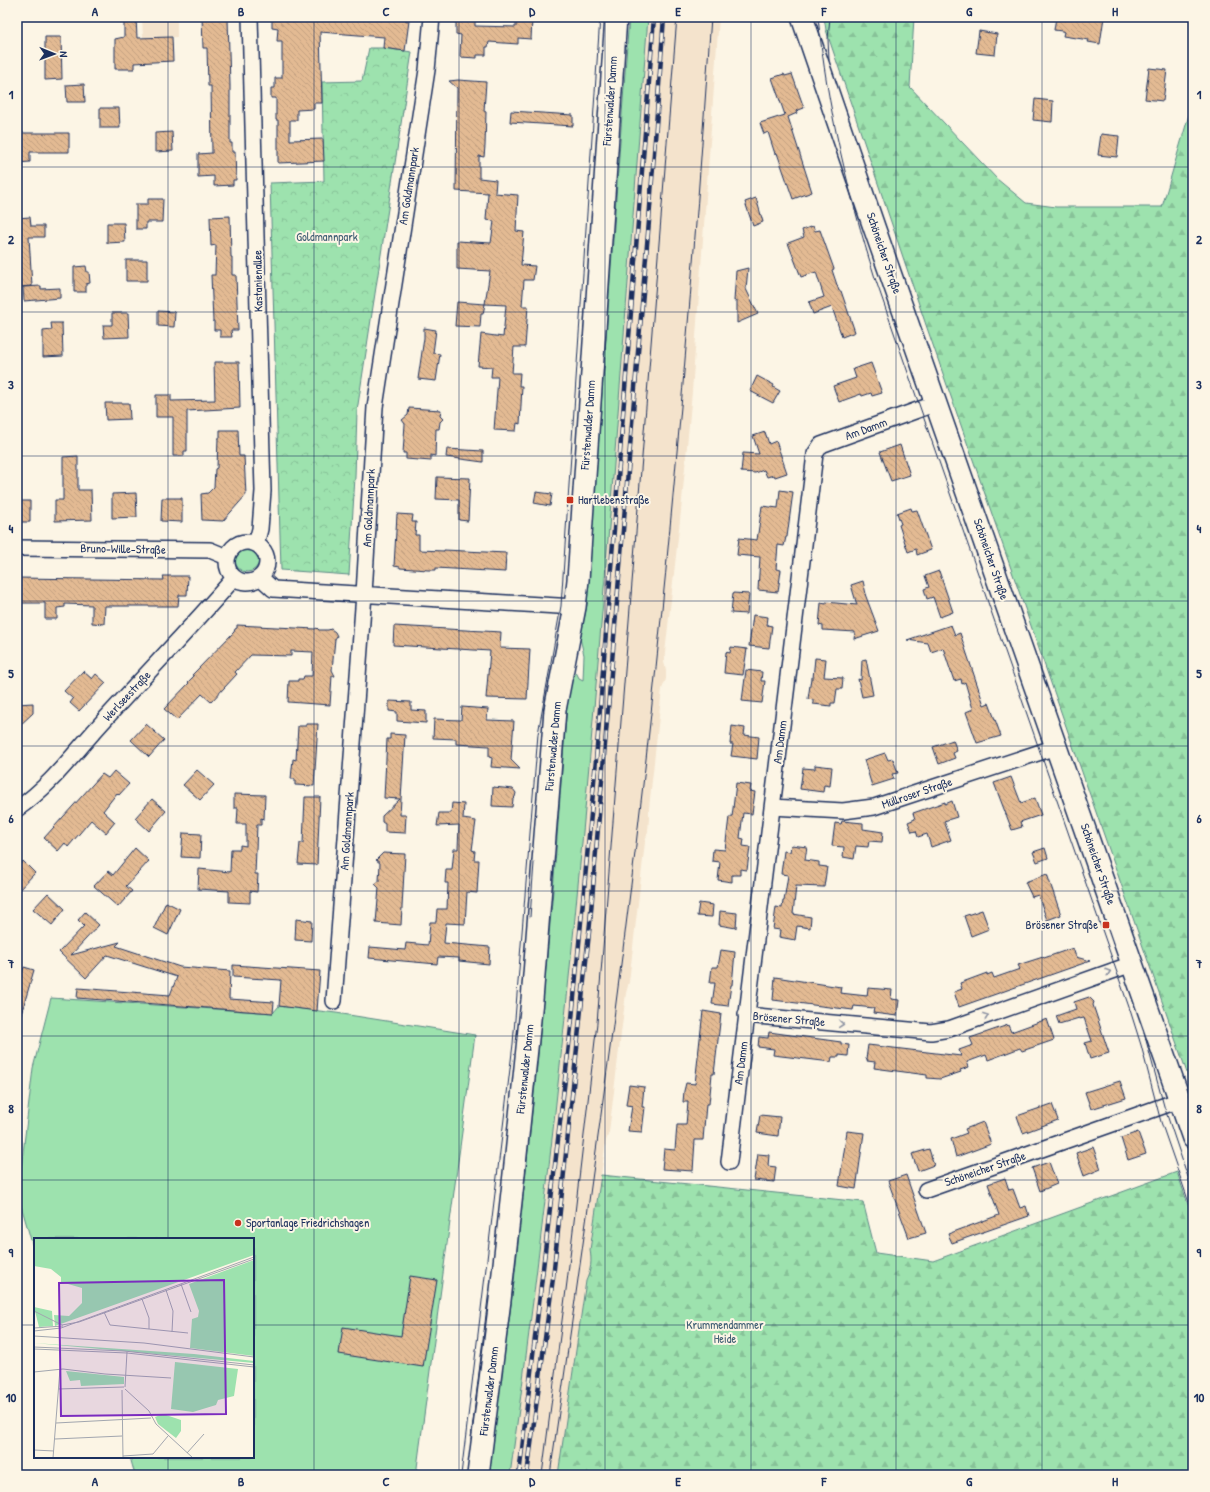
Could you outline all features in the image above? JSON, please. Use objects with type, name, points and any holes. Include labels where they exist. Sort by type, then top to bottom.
[{"type":"main road","name":"Fürstenwalder Damm","points":[[478,1475],[499,1308],[533,992],[556,710],[575,607],[578,580],[616,17]]},
{"type":"main road","name":"Schöneicher Straße","points":[[802,17],[1193,1138]]},
{"type":"street","name":"Kastanienallee","points":[[250,17],[263,491],[260,529],[256,544]]},
{"type":"street","name":"Am Goldmannpark","points":[[334,1002],[364,594],[375,407],[427,70],[432,17]]},
{"type":"street","name":"Am Damm","points":[[729,1162],[815,454],[821,445],[937,403]]},
{"type":"street","points":[[247,541],[256,544],[263,550],[267,559],[266,569],[260,577],[251,582],[242,582],[234,578],[227,568],[227,558],[230,549],[238,543],[247,541]]},
{"type":"street","name":"Bruno-Wille-Straße","points":[[17,548],[210,550],[227,558]]},
{"type":"street","points":[[260,577],[272,589],[575,607]]},
{"type":"street","name":"Werlseestraße","points":[[17,809],[35,796],[58,774],[234,578]]},
{"type":"street","name":"Müllroser Straße","points":[[772,807],[842,812],[874,807],[1056,746]]},
{"type":"street","name":"Brösener Straße","points":[[746,1015],[931,1032],[949,1029],[1132,964]]},
{"type":"street","name":"Schöneicher Straße","points":[[926,1190],[1180,1100]]},
{"type":"shaded area","points":[[142,17],[177,17],[177,37],[143,38]]},
{"type":"shaded area","points":[[648,17],[719,17],[692,392],[681,511],[664,662],[666,679],[662,689],[649,808],[648,831],[645,842],[629,982],[626,993],[609,1132],[606,1141],[590,1250],[592,1259],[590,1272],[586,1281],[558,1475],[510,1475],[545,1209],[576,909],[628,281]]},
{"type":"green space","points":[[629,17],[648,17],[606,565],[574,930],[534,1294],[510,1475],[488,1475],[514,1282],[537,1066],[553,891],[567,704],[571,682],[576,672],[579,678],[583,680],[584,655],[580,638],[587,605]]},
{"type":"green space","points":[[824,17],[914,17],[910,87],[997,179],[1026,203],[1056,207],[1162,207],[1193,101],[1193,1090],[926,325],[826,30]]},
{"type":"green space","name":"Goldmannpark","points":[[369,48],[383,48],[412,52],[357,411],[355,477],[349,575],[281,570],[270,183],[324,181],[322,82],[362,81]]},
{"type":"green space","points":[[247,548],[255,552],[259,560],[255,568],[247,572],[239,568],[235,560],[239,552]]},
{"type":"green space","name":"Sportanlage Friedrichshagen","points":[[51,998],[273,1013],[279,1006],[336,1013],[475,1035],[416,1475],[135,1475],[130,1458],[254,1458],[254,1238],[34,1238],[34,1251],[18,1195],[33,1068]]},
{"type":"green space","name":"Krummendammer Heide","points":[[1177,1172],[1193,1219],[1193,1475],[558,1475],[586,1281],[591,1266],[590,1250],[601,1175],[863,1202],[876,1253],[933,1261]]},
{"type":"building","points":[[124,17],[136,17],[137,38],[172,37],[173,61],[134,63],[134,69],[115,69],[115,39],[124,37]]},
{"type":"building","points":[[202,17],[226,17],[226,19],[228,19],[230,143],[232,143],[232,152],[235,152],[236,180],[233,180],[233,185],[214,186],[214,176],[198,177],[198,154],[212,153],[211,86],[208,86],[207,48],[203,48]]},
{"type":"building","points":[[272,17],[388,17],[409,21],[405,51],[383,48],[384,37],[320,32],[322,103],[314,103],[314,109],[297,110],[297,120],[290,120],[290,140],[323,139],[324,161],[278,163],[278,120],[276,120],[276,98],[271,98],[271,88],[275,88],[275,78],[282,78],[282,41],[277,41],[278,28],[272,27]]},
{"type":"building","points":[[456,17],[475,17],[475,26],[516,27],[516,18],[532,19],[531,39],[518,38],[518,44],[489,42],[488,47],[486,47],[486,55],[477,55],[477,58],[460,57],[461,35],[456,34]]},
{"type":"building","points":[[1056,17],[1104,17],[1100,44],[1088,42],[1089,40],[1063,36],[1064,32],[1054,30]]},
{"type":"building","points":[[979,31],[997,34],[995,55],[976,53]]},
{"type":"building","points":[[45,37],[61,37],[62,79],[45,80]]},
{"type":"building","points":[[1149,68],[1167,70],[1163,101],[1145,99]]},
{"type":"building","points":[[784,74],[785,76],[792,74],[804,108],[796,111],[797,113],[788,117],[812,192],[793,199],[768,132],[764,134],[760,123],[785,115],[772,78]]},
{"type":"building","points":[[458,80],[486,82],[484,111],[486,112],[485,146],[484,157],[479,156],[479,178],[496,180],[495,193],[518,195],[516,231],[524,232],[521,265],[535,266],[533,280],[524,280],[522,306],[528,306],[525,347],[514,347],[512,373],[520,373],[519,386],[522,386],[520,424],[517,423],[516,431],[494,430],[498,377],[491,377],[492,367],[478,366],[481,334],[503,337],[506,305],[485,304],[490,271],[457,269],[457,241],[491,243],[494,221],[486,220],[488,193],[456,191],[457,88],[449,81]]},
{"type":"building","points":[[84,84],[85,102],[67,102],[66,85]]},
{"type":"building","points":[[1035,99],[1053,101],[1052,122],[1033,120]]},
{"type":"building","points":[[100,108],[119,108],[120,128],[100,128]]},
{"type":"building","points":[[511,111],[573,115],[573,126],[510,122]]},
{"type":"building","points":[[172,132],[173,151],[155,152],[155,133]]},
{"type":"building","points":[[17,133],[69,133],[69,152],[30,152],[30,162],[17,163]]},
{"type":"building","points":[[1101,134],[1119,136],[1117,157],[1098,155]]},
{"type":"building","points":[[756,198],[763,222],[753,226],[745,202]]},
{"type":"building","points":[[148,199],[163,199],[162,222],[146,222],[146,229],[136,229],[136,204],[148,204]]},
{"type":"building","points":[[230,216],[232,275],[236,275],[238,330],[231,330],[232,337],[220,337],[220,330],[214,330],[213,321],[211,275],[215,275],[216,245],[211,246],[210,217]]},
{"type":"building","points":[[30,217],[31,226],[44,226],[44,237],[29,237],[32,286],[19,287],[17,261],[17,218]]},
{"type":"building","points":[[107,223],[124,223],[125,242],[107,243]]},
{"type":"building","points":[[813,226],[815,231],[820,230],[834,269],[832,270],[839,291],[841,291],[855,332],[842,337],[832,307],[813,314],[809,302],[824,297],[816,272],[801,277],[788,243],[804,237],[802,230]]},
{"type":"building","points":[[126,260],[147,260],[147,281],[126,281]]},
{"type":"building","points":[[86,266],[87,272],[89,272],[90,283],[86,284],[86,292],[74,292],[74,267]]},
{"type":"building","points":[[748,268],[746,289],[758,314],[737,323],[737,300],[734,301],[736,271]]},
{"type":"building","points":[[41,286],[41,289],[60,288],[60,298],[24,301],[23,287]]},
{"type":"building","points":[[457,302],[485,304],[483,314],[481,314],[480,327],[455,326]]},
{"type":"building","points":[[158,311],[175,312],[174,327],[158,326]]},
{"type":"building","points":[[112,313],[128,313],[129,337],[104,338],[103,325],[112,325]]},
{"type":"building","points":[[51,323],[62,323],[63,356],[43,357],[43,331],[52,330]]},
{"type":"building","points":[[424,328],[436,330],[433,353],[440,354],[436,381],[418,379]]},
{"type":"building","points":[[214,362],[239,362],[240,408],[187,411],[187,451],[184,451],[184,456],[173,456],[173,417],[156,417],[156,395],[171,395],[171,401],[215,400]]},
{"type":"building","points":[[871,363],[882,393],[872,396],[871,393],[862,396],[861,394],[839,402],[833,386],[856,378],[853,369]]},
{"type":"building","points":[[757,376],[774,385],[773,387],[780,391],[773,403],[750,391]]},
{"type":"building","points":[[105,403],[129,403],[130,419],[106,420]]},
{"type":"building","points":[[409,408],[441,410],[440,416],[443,419],[440,422],[439,429],[436,429],[435,456],[431,455],[431,461],[406,459],[406,453],[403,453],[405,424],[402,420],[408,415]]},
{"type":"building","points":[[220,430],[238,430],[239,456],[244,456],[246,495],[223,521],[202,520],[201,494],[208,493],[214,487]]},
{"type":"building","points":[[765,432],[769,444],[776,441],[787,473],[775,477],[774,475],[767,477],[764,470],[755,473],[741,472],[743,453],[759,454],[753,436]]},
{"type":"building","points":[[900,445],[910,475],[891,481],[880,452]]},
{"type":"building","points":[[447,449],[483,451],[483,462],[446,457]]},
{"type":"building","points":[[78,456],[78,490],[91,490],[92,520],[55,521],[55,500],[63,500],[63,457]]},
{"type":"building","points":[[437,477],[470,478],[468,521],[459,520],[459,500],[436,499]]},
{"type":"building","points":[[780,490],[793,492],[787,537],[784,546],[778,545],[776,569],[781,570],[778,592],[758,590],[760,557],[737,555],[739,538],[757,540],[762,506],[778,508]]},
{"type":"building","points":[[536,492],[552,494],[550,506],[534,503]]},
{"type":"building","points":[[136,493],[137,517],[112,518],[112,494]]},
{"type":"building","points":[[162,498],[182,498],[182,522],[161,521]]},
{"type":"building","points":[[17,501],[30,501],[30,522],[17,522]]},
{"type":"building","points":[[911,508],[912,511],[917,510],[931,550],[917,555],[916,549],[908,552],[899,525],[901,524],[897,513]]},
{"type":"building","points":[[397,514],[413,515],[412,522],[416,522],[415,535],[419,535],[419,550],[506,553],[505,572],[436,568],[436,570],[428,570],[400,568],[394,566]]},
{"type":"building","points":[[939,571],[953,612],[940,617],[933,597],[927,599],[924,589],[929,587],[925,576]]},
{"type":"building","points":[[163,576],[188,576],[187,595],[179,595],[178,606],[105,606],[104,624],[92,623],[92,605],[65,604],[65,607],[57,608],[57,619],[45,619],[45,603],[17,603],[17,578],[164,580]]},
{"type":"building","points":[[863,581],[865,594],[879,631],[854,639],[855,632],[823,630],[823,626],[819,625],[821,603],[826,604],[826,602],[857,605],[851,585]]},
{"type":"building","points":[[733,593],[749,594],[747,614],[731,613]]},
{"type":"building","points":[[753,615],[768,617],[767,625],[772,626],[769,648],[749,646]]},
{"type":"building","points":[[237,625],[317,628],[319,630],[331,629],[335,632],[337,636],[335,639],[332,670],[335,676],[332,676],[330,705],[288,702],[289,681],[298,681],[298,679],[303,679],[304,676],[312,676],[313,652],[291,651],[291,656],[251,655],[235,672],[237,674],[211,702],[202,694],[177,720],[164,709],[189,683],[188,682],[194,676],[192,675],[234,632]]},
{"type":"building","points":[[951,625],[955,635],[960,633],[984,705],[989,703],[1001,736],[977,743],[966,712],[973,709],[965,682],[962,684],[961,679],[954,681],[943,648],[931,652],[928,643],[907,640]]},
{"type":"building","points":[[394,626],[501,632],[500,648],[530,649],[527,699],[486,698],[490,651],[393,645]]},
{"type":"building","points":[[731,647],[747,649],[743,675],[724,673],[726,652],[730,653]]},
{"type":"building","points":[[815,658],[826,659],[824,677],[843,678],[842,689],[837,689],[835,703],[831,703],[831,706],[813,704],[813,700],[808,699],[811,678],[813,678]]},
{"type":"building","points":[[866,659],[873,695],[862,697],[858,679],[861,680],[862,660]]},
{"type":"building","points":[[746,670],[762,672],[761,681],[765,681],[762,703],[742,701]]},
{"type":"building","points":[[83,671],[92,679],[96,674],[106,683],[79,711],[70,703],[73,699],[64,691]]},
{"type":"building","points":[[389,701],[411,702],[411,710],[426,711],[426,723],[397,721],[397,712],[389,711]]},
{"type":"building","points":[[33,703],[33,713],[17,728],[17,704]]},
{"type":"building","points":[[462,707],[488,709],[487,720],[514,721],[511,760],[520,769],[491,767],[492,758],[489,757],[489,746],[456,744],[456,739],[433,738],[434,719],[461,720]]},
{"type":"building","points":[[146,724],[164,740],[149,757],[131,740]]},
{"type":"building","points":[[306,724],[318,724],[314,786],[295,785],[295,779],[291,779],[293,759],[296,760],[298,726],[306,726]]},
{"type":"building","points":[[732,726],[745,728],[744,735],[759,737],[757,759],[731,756],[733,744],[730,744]]},
{"type":"building","points":[[390,734],[405,735],[400,815],[406,815],[405,833],[385,832],[385,824],[382,822],[382,816],[400,799],[384,798],[387,739],[390,739]]},
{"type":"building","points":[[953,740],[957,751],[953,753],[955,758],[939,764],[933,747]]},
{"type":"building","points":[[885,753],[888,760],[893,759],[898,773],[892,774],[894,779],[872,786],[864,760]]},
{"type":"building","points":[[815,765],[832,767],[830,786],[824,785],[823,792],[800,789],[803,768],[815,769]]},
{"type":"building","points":[[197,770],[214,785],[200,800],[183,785]]},
{"type":"building","points":[[114,771],[129,784],[119,795],[117,793],[103,811],[115,822],[106,833],[91,820],[68,847],[65,843],[58,851],[44,838],[102,774],[108,778]]},
{"type":"building","points":[[1011,777],[1021,803],[1035,798],[1041,815],[1020,822],[1022,827],[1012,830],[994,783]]},
{"type":"building","points":[[736,783],[751,785],[750,791],[755,792],[752,814],[743,813],[740,838],[744,839],[743,846],[750,847],[747,870],[740,869],[740,875],[732,875],[732,882],[718,880],[720,862],[712,861],[713,849],[725,850],[729,817],[732,817]]},
{"type":"building","points":[[493,787],[513,789],[516,793],[513,799],[512,807],[492,806]]},
{"type":"building","points":[[234,794],[265,795],[264,819],[261,818],[261,825],[257,825],[255,874],[258,874],[257,892],[250,891],[250,903],[229,902],[229,891],[198,889],[199,869],[230,872],[231,849],[240,849],[240,845],[246,846],[246,824],[237,824],[238,808],[234,808]]},
{"type":"building","points":[[305,797],[320,797],[317,865],[298,864],[300,843],[303,843]]},
{"type":"building","points":[[152,799],[166,811],[149,831],[135,818]]},
{"type":"building","points":[[952,801],[957,817],[944,821],[951,840],[931,847],[927,834],[918,837],[916,831],[912,832],[908,822],[915,819],[913,813]]},
{"type":"building","points":[[452,803],[464,804],[463,819],[476,821],[472,850],[475,851],[474,860],[479,860],[477,893],[467,892],[465,924],[446,923],[444,943],[490,947],[489,964],[459,961],[459,958],[438,957],[437,964],[369,958],[370,947],[405,950],[406,943],[428,945],[430,922],[436,922],[437,909],[447,909],[448,883],[445,883],[446,870],[452,870],[454,849],[458,849],[459,825],[437,826],[439,813],[451,813]]},
{"type":"building","points":[[842,821],[863,823],[863,829],[883,832],[882,842],[869,841],[868,847],[856,846],[854,859],[843,857],[844,847],[832,846],[835,823],[841,824]]},
{"type":"building","points":[[183,833],[201,834],[200,858],[181,857]]},
{"type":"building","points":[[791,845],[807,847],[805,860],[819,862],[819,866],[827,867],[824,887],[796,886],[793,914],[811,917],[810,928],[797,926],[795,940],[779,937],[780,930],[773,929],[776,907],[782,908],[784,901],[788,875],[781,874],[784,851],[790,852]]},
{"type":"building","points":[[135,848],[149,861],[126,886],[132,891],[118,907],[94,886],[108,871],[113,875]]},
{"type":"building","points":[[1045,848],[1048,858],[1037,862],[1033,852]]},
{"type":"building","points":[[383,853],[405,854],[401,925],[376,923],[379,888],[375,884],[379,881],[380,863],[376,860]]},
{"type":"building","points":[[23,861],[35,873],[17,892],[17,868]]},
{"type":"building","points":[[1047,874],[1061,915],[1047,920],[1038,895],[1032,897],[1025,882]]},
{"type":"building","points":[[48,893],[65,909],[52,925],[33,909]]},
{"type":"building","points":[[166,902],[180,909],[168,935],[154,928]]},
{"type":"building","points":[[699,903],[713,905],[712,917],[697,916]]},
{"type":"building","points":[[982,910],[989,929],[971,936],[964,916]]},
{"type":"building","points":[[720,911],[737,913],[736,928],[719,925]]},
{"type":"building","points":[[85,912],[99,925],[71,955],[120,942],[116,946],[180,967],[230,971],[229,999],[274,1002],[273,1013],[77,998],[78,988],[170,995],[177,977],[107,955],[86,978],[59,952],[84,926],[78,920]]},
{"type":"building","points":[[296,919],[312,921],[311,941],[295,940]]},
{"type":"building","points":[[1073,948],[1076,957],[1090,961],[959,1007],[954,992],[962,989],[960,983],[987,973],[987,975],[992,973],[994,978],[1020,969],[1018,965]]},
{"type":"building","points":[[721,950],[735,952],[732,985],[728,1006],[712,1004],[715,983],[710,983],[712,967],[718,967]]},
{"type":"building","points":[[233,965],[320,971],[317,1011],[279,1006],[281,980],[233,977]]},
{"type":"building","points":[[24,967],[34,970],[20,1018],[17,1017],[17,989]]},
{"type":"building","points":[[775,977],[841,987],[840,993],[867,996],[868,988],[892,990],[891,999],[899,1000],[897,1016],[873,1013],[874,1008],[854,1006],[853,1010],[773,1000]]},
{"type":"building","points":[[1089,997],[1094,1002],[1093,1005],[1109,1053],[1090,1059],[1085,1043],[1092,1041],[1084,1018],[1059,1024],[1056,1016],[1076,1009],[1074,1002]]},
{"type":"building","points":[[703,1011],[721,1014],[709,1104],[706,1104],[703,1140],[695,1140],[693,1171],[662,1169],[664,1149],[675,1150],[677,1125],[686,1125],[688,1102],[683,1102],[684,1091],[686,1083],[695,1084]]},
{"type":"building","points":[[1047,1019],[1054,1040],[1022,1051],[1020,1048],[988,1060],[986,1055],[967,1062],[969,1067],[960,1070],[961,1072],[940,1079],[927,1078],[927,1075],[874,1068],[875,1062],[867,1061],[868,1059],[866,1059],[868,1045],[961,1056],[959,1050],[973,1045],[970,1038],[1008,1025],[1011,1032]]},
{"type":"building","points":[[769,1032],[841,1042],[841,1044],[849,1045],[848,1056],[839,1055],[839,1057],[832,1057],[831,1062],[773,1055],[774,1049],[758,1047],[759,1037],[768,1038]]},
{"type":"building","points":[[1120,1081],[1126,1098],[1091,1109],[1085,1092]]},
{"type":"building","points":[[629,1085],[644,1087],[642,1107],[645,1107],[642,1132],[628,1131],[633,1106],[626,1105]]},
{"type":"building","points":[[1052,1104],[1058,1120],[1023,1133],[1017,1116]]},
{"type":"building","points":[[760,1115],[780,1117],[778,1136],[757,1133]]},
{"type":"building","points":[[983,1122],[991,1144],[956,1157],[951,1139],[967,1133],[965,1129]]},
{"type":"building","points":[[847,1131],[864,1133],[856,1189],[839,1186]]},
{"type":"building","points":[[1138,1132],[1146,1154],[1128,1160],[1121,1138]]},
{"type":"building","points":[[1093,1147],[1101,1169],[1084,1176],[1076,1153]]},
{"type":"building","points":[[929,1149],[934,1165],[918,1171],[912,1154]]},
{"type":"building","points":[[758,1154],[769,1155],[768,1166],[776,1167],[774,1182],[754,1180]]},
{"type":"building","points":[[1049,1162],[1057,1184],[1040,1191],[1032,1168]]},
{"type":"building","points":[[906,1175],[926,1233],[909,1238],[888,1181]]},
{"type":"building","points":[[1005,1178],[1009,1190],[1013,1189],[1020,1208],[1026,1206],[1029,1216],[952,1243],[948,1234],[999,1215],[988,1184]]},
{"type":"building","points":[[410,1276],[437,1280],[423,1367],[339,1354],[343,1327],[401,1336]]},
{"type":"tram line","points":[[461,1475],[513,1044],[538,734],[561,606],[600,17]]},
{"type":"tram line","points":[[542,1475],[567,1282],[597,1023],[677,17]]},
{"type":"tram line","points":[[550,1475],[613,1028],[646,759],[666,574],[683,388],[711,17]]},
{"type":"tram line","points":[[818,17],[833,117],[847,181],[875,278],[1130,1010],[1141,1045],[1161,1122],[1193,1214]]},
{"type":"tram line","points":[[829,60],[828,39],[830,17]]},
{"type":"tram line","points":[[530,917],[534,863]]},
{"type":"tram line","points":[[1144,1033],[1164,1106],[1193,1192]]},
{"type":"tram line","points":[[471,1439],[489,1290]]},
{"type":"railway","points":[[519,1475],[572,1019],[596,760],[654,17]]},
{"type":"railway","points":[[527,1475],[553,1278],[590,923],[649,221],[664,17]]},
{"type":"place","name":"Hartlebenstraße","points":[[570,500]]},
{"type":"place","name":"Brösener Straße","points":[[1106,925]]},
{"type":"place","name":"Sportanlage Friedrichshagen","points":[[238,1223]]}]
